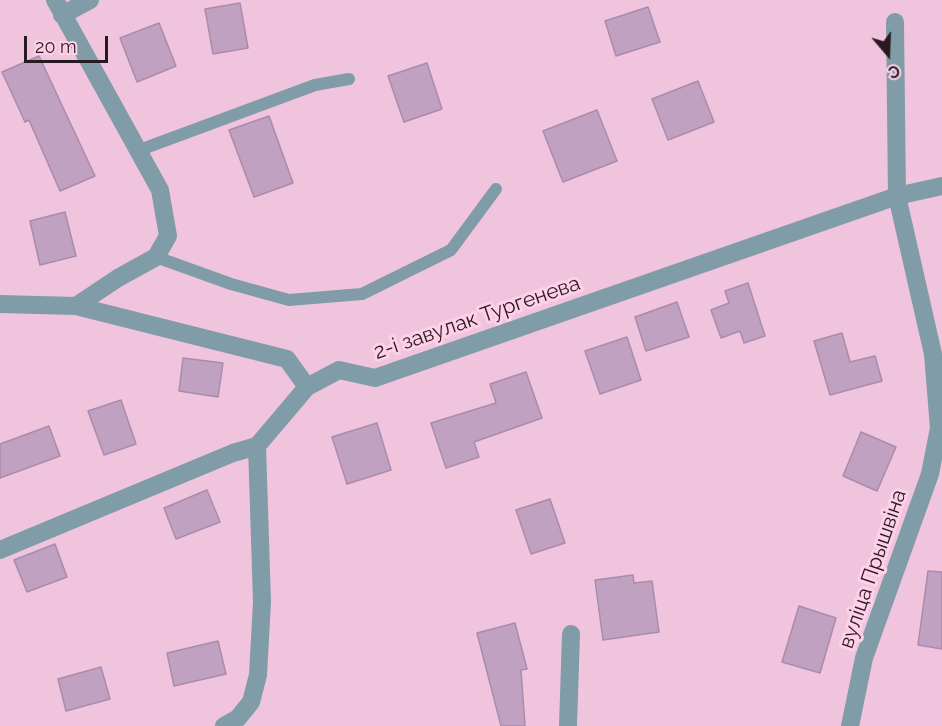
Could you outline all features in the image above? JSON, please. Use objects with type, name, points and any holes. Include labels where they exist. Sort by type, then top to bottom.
[{"type":"street","points":[[76,306],[118,278],[156,257],[168,236],[160,190],[58,7],[90,0]]},
{"type":"street","points":[[895,22],[897,196]]},
{"type":"street","name":"2-і завулак Тургенева","points":[[257,446],[307,387],[339,370],[375,378],[897,196],[942,186]]},
{"type":"street","name":"вуліца Прышвіна","points":[[850,726],[864,658],[930,474],[939,428],[933,354],[897,196]]},
{"type":"street","points":[[0,304],[76,306],[287,359],[307,387]]},
{"type":"street","points":[[0,550],[233,453],[257,446],[262,602],[258,675],[251,702],[238,718],[224,726]]},
{"type":"street","points":[[568,726],[571,634]]},
{"type":"lane","points":[[137,151],[315,85],[350,80]]},
{"type":"lane","points":[[156,257],[231,284],[289,300],[362,294],[451,250],[496,189]]},
{"type":"building","points":[[240,3],[248,48],[213,54],[205,9]]},
{"type":"building","points":[[648,7],[660,42],[616,56],[605,21]]},
{"type":"building","points":[[159,23],[176,66],[137,82],[120,38]]},
{"type":"building","points":[[39,56],[95,176],[60,191],[29,120],[25,122],[2,72]]},
{"type":"building","points":[[427,63],[442,109],[404,122],[388,76]]},
{"type":"building","points":[[698,81],[714,122],[668,140],[652,99]]},
{"type":"building","points":[[597,110],[617,161],[563,182],[543,131]]},
{"type":"building","points":[[269,116],[293,183],[254,197],[229,130]]},
{"type":"building","points":[[65,212],[76,256],[40,265],[30,221]]},
{"type":"building","points":[[748,283],[765,336],[744,343],[740,331],[721,338],[711,310],[729,303],[725,291]]},
{"type":"building","points":[[677,302],[689,337],[646,351],[635,317]]},
{"type":"building","points":[[842,333],[850,362],[875,356],[882,381],[830,395],[814,341]]},
{"type":"building","points":[[627,337],[641,380],[600,394],[585,351]]},
{"type":"building","points":[[183,358],[223,363],[218,397],[179,391]]},
{"type":"building","points":[[526,372],[542,418],[474,442],[479,457],[446,468],[431,423],[496,403],[490,384]]},
{"type":"building","points":[[121,400],[136,444],[104,455],[88,411]]},
{"type":"building","points":[[377,423],[391,470],[347,484],[332,437]]},
{"type":"building","points":[[49,426],[60,456],[0,478],[0,444]]},
{"type":"building","points":[[861,432],[896,447],[877,491],[843,476]]},
{"type":"building","points":[[207,490],[220,522],[176,539],[164,508]]},
{"type":"building","points":[[550,499],[565,543],[531,554],[516,510]]},
{"type":"building","points":[[55,544],[67,577],[27,592],[14,560]]},
{"type":"building","points":[[928,571],[942,572],[942,649],[918,645]]},
{"type":"building","points":[[633,575],[634,583],[652,581],[659,632],[603,640],[595,580]]},
{"type":"building","points":[[799,606],[836,618],[820,673],[782,662]]},
{"type":"building","points":[[515,623],[527,669],[521,670],[525,726],[501,726],[477,633]]},
{"type":"building","points":[[218,641],[226,674],[174,686],[167,653]]},
{"type":"building","points":[[101,667],[110,699],[66,711],[58,679]]}]
